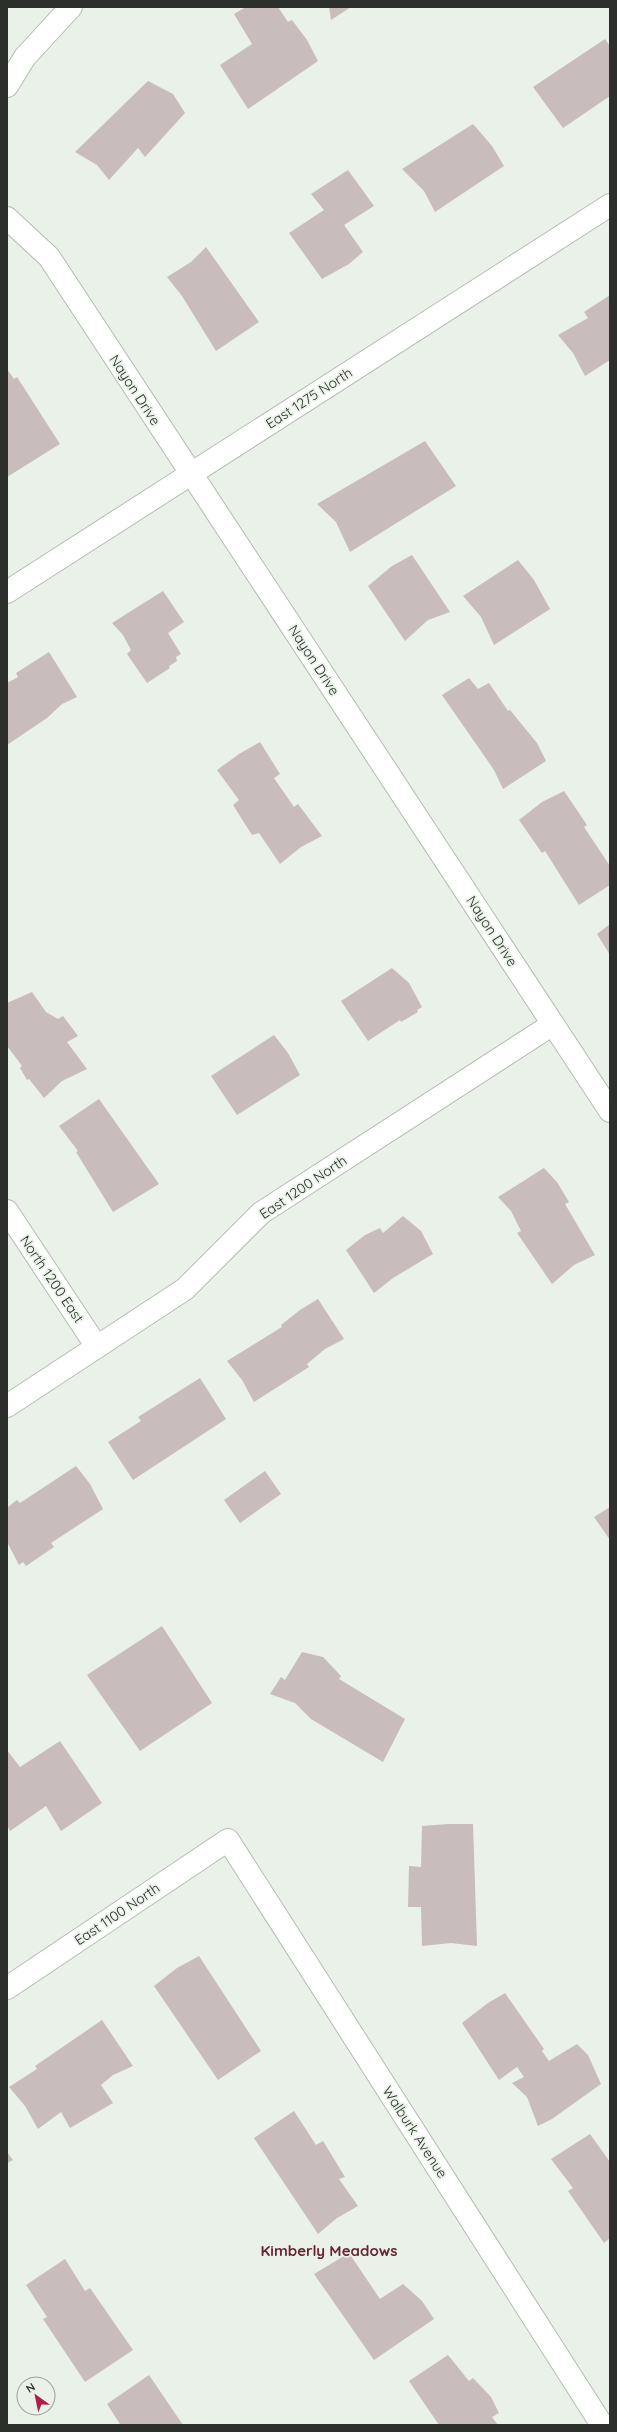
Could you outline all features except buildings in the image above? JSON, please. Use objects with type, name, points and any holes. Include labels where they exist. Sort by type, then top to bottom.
[{"type":"street","points":[[7,86],[25,57],[71,7]]},
{"type":"street","name":"East 1275 North","points":[[7,592],[610,205]]},
{"type":"street","name":"Nayon Drive","points":[[7,218],[49,257],[610,1111]]},
{"type":"street","name":"East 1200 North","points":[[7,1406],[185,1289],[261,1213],[553,1024]]},
{"type":"street","name":"North 1200 East","points":[[7,1210],[97,1346]]},
{"type":"street","name":"East 1100 North","points":[[7,1988],[228,1840]]},
{"type":"street","name":"Walburk Avenue","points":[[228,1840],[602,2425]]},
{"type":"district","name":"Kimberly Meadows","points":[[329,2251]]}]
